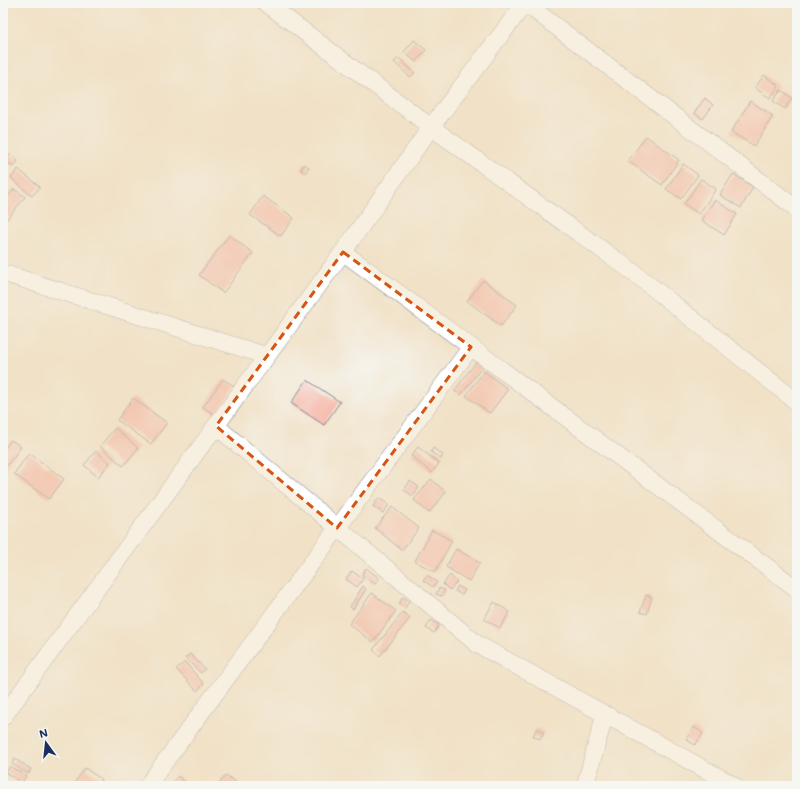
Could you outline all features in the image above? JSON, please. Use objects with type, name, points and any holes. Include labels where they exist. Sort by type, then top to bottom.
[{"type":"street","points":[[266,3],[431,127],[633,272],[797,402]]},
{"type":"street","points":[[3,717],[343,252],[431,127],[525,3],[797,209]]},
{"type":"street","points":[[343,252],[797,589]]},
{"type":"street","points":[[3,273],[267,356]]},
{"type":"street","points":[[147,786],[471,346]]},
{"type":"street","points":[[216,426],[477,644],[735,786]]},
{"type":"street","points":[[585,786],[605,714]]},
{"type":"highlighted area","points":[[343,252],[471,347],[337,528],[216,426]]},
{"type":"building","points":[[414,40],[426,50],[416,62],[404,52]]},
{"type":"building","points":[[399,58],[415,73],[410,77],[394,62]]},
{"type":"building","points":[[764,75],[779,86],[770,98],[755,88]]},
{"type":"building","points":[[781,90],[792,98],[785,109],[773,101]]},
{"type":"building","points":[[705,98],[713,105],[703,119],[694,113]]},
{"type":"building","points":[[750,101],[773,116],[754,146],[731,132]]},
{"type":"building","points":[[646,136],[679,160],[662,185],[628,161]]},
{"type":"building","points":[[11,154],[18,161],[13,167],[5,160]]},
{"type":"building","points":[[304,164],[309,167],[305,173],[301,170]]},
{"type":"building","points":[[683,164],[698,175],[681,199],[666,189]]},
{"type":"building","points":[[18,169],[40,187],[32,196],[11,178]]},
{"type":"building","points":[[733,174],[753,187],[741,208],[720,195]]},
{"type":"building","points":[[701,179],[716,189],[699,214],[684,204]]},
{"type":"building","points":[[14,189],[25,197],[3,224],[3,202]]},
{"type":"building","points":[[263,196],[294,218],[281,236],[250,215]]},
{"type":"building","points":[[715,200],[737,214],[724,235],[701,220]]},
{"type":"building","points":[[229,235],[253,253],[223,293],[199,275]]},
{"type":"building","points":[[483,280],[517,305],[501,326],[467,301]]},
{"type":"building","points":[[477,361],[483,366],[461,395],[454,391]]},
{"type":"building","points":[[484,371],[508,389],[490,413],[466,396]]},
{"type":"building","points":[[223,379],[235,387],[215,415],[203,407]]},
{"type":"building","points":[[307,380],[340,402],[324,425],[291,403]]},
{"type":"building","points":[[133,398],[167,423],[151,444],[117,420]]},
{"type":"building","points":[[115,428],[138,448],[123,466],[100,446]]},
{"type":"building","points":[[11,440],[21,447],[5,468],[3,467],[3,451]]},
{"type":"building","points":[[418,447],[439,463],[432,473],[411,456]]},
{"type":"building","points":[[433,448],[443,455],[441,459],[431,452]]},
{"type":"building","points":[[96,451],[110,463],[98,477],[84,465]]},
{"type":"building","points":[[29,453],[64,479],[49,499],[14,474]]},
{"type":"building","points":[[431,479],[446,492],[429,513],[414,500]]},
{"type":"building","points":[[410,481],[419,487],[413,496],[404,490]]},
{"type":"building","points":[[379,498],[389,505],[383,513],[373,506]]},
{"type":"building","points":[[392,507],[419,528],[402,550],[375,528]]},
{"type":"building","points":[[432,530],[452,541],[435,572],[415,561]]},
{"type":"building","points":[[456,549],[480,563],[469,581],[446,567]]},
{"type":"building","points":[[366,568],[379,578],[375,584],[362,575]]},
{"type":"building","points":[[352,571],[363,579],[357,587],[346,579]]},
{"type":"building","points":[[427,575],[437,582],[433,587],[423,580]]},
{"type":"building","points":[[450,575],[457,582],[450,590],[443,584]]},
{"type":"building","points":[[363,586],[366,589],[353,609],[350,607]]},
{"type":"building","points":[[458,586],[465,590],[462,595],[455,591]]},
{"type":"building","points":[[439,588],[445,590],[442,596],[436,594]]},
{"type":"building","points":[[372,593],[396,611],[373,642],[349,624]]},
{"type":"building","points":[[646,595],[652,597],[647,614],[640,612]]},
{"type":"building","points":[[403,597],[409,601],[405,608],[399,604]]},
{"type":"building","points":[[494,602],[510,612],[500,628],[484,619]]},
{"type":"building","points":[[403,612],[410,618],[380,656],[373,650]]},
{"type":"building","points":[[431,620],[439,625],[434,633],[426,628]]},
{"type":"building","points":[[190,654],[205,669],[201,673],[185,658]]},
{"type":"building","points":[[185,662],[204,684],[197,691],[176,669]]},
{"type":"building","points":[[694,727],[703,733],[695,745],[686,739]]},
{"type":"building","points":[[537,728],[544,732],[540,739],[533,736]]},
{"type":"building","points":[[15,759],[31,769],[28,774],[12,764]]},
{"type":"building","points":[[10,766],[26,776],[22,783],[6,773]]},
{"type":"building","points":[[85,768],[101,779],[97,786],[72,786]]},
{"type":"building","points":[[226,775],[242,786],[217,786]]},
{"type":"building","points":[[178,776],[189,786],[178,786],[173,782]]}]
